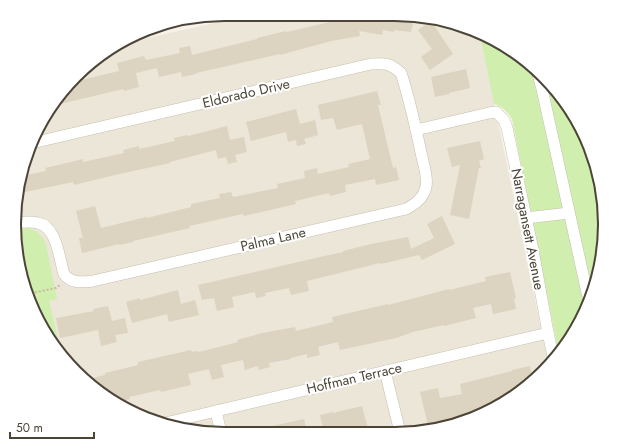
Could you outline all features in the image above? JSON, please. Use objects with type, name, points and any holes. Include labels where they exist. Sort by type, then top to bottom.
[{"type":"street","name":"Eldorado Drive","points":[[38,142],[371,64],[394,66],[400,73],[416,130]]},
{"type":"street","points":[[540,81],[586,291]]},
{"type":"street","name":"Narragansett Avenue","points":[[416,130],[489,112],[496,112],[504,120],[526,218],[552,353]]},
{"type":"street","name":"Palma Lane","points":[[67,278],[81,283],[93,281],[406,209],[422,197],[426,187],[426,177],[416,130]]},
{"type":"street","points":[[526,218],[569,213]]},
{"type":"street","points":[[21,223],[39,223],[48,229],[55,239],[64,274],[67,278]]},
{"type":"street","name":"Hoffman Terrace","points":[[175,421],[548,333]]},
{"type":"street","points":[[385,371],[399,427]]},
{"type":"street","points":[[216,411],[219,427]]},
{"type":"path","points":[[33,293],[56,288],[67,278]]},
{"type":"shaded area","points":[[224,21],[408,21],[448,28],[481,40],[547,359],[529,377],[508,393],[473,412],[435,423],[408,427],[211,427],[171,420],[146,412],[122,400],[100,385],[80,368],[63,348],[48,326],[36,302],[25,264],[21,237],[21,211],[28,171],[36,146],[55,111],[71,90],[90,71],[111,55],[138,40]]},
{"type":"green space","points":[[481,40],[497,48],[519,63],[548,90],[564,111],[577,134],[583,146],[591,171],[598,211],[598,237],[594,264],[583,302],[571,326],[557,346],[512,119],[500,106],[494,104]]},
{"type":"green space","points":[[26,228],[38,233],[46,244],[57,299],[49,301],[59,342],[48,326],[36,302],[25,264],[21,229]]},
{"type":"building","points":[[335,21],[413,22],[411,32],[394,30],[394,32],[383,30],[382,35],[359,31],[360,36],[331,41],[280,55],[182,77],[181,72],[159,77],[157,68],[136,73],[139,87],[124,91],[123,89],[60,104],[80,80],[119,71],[117,63],[144,56],[146,60],[180,53],[179,48],[190,46],[192,55],[286,31]]},
{"type":"building","points":[[427,24],[434,25],[453,54],[430,70],[421,57],[432,49],[418,30]]},
{"type":"building","points":[[466,69],[470,88],[435,97],[431,77]]},
{"type":"building","points":[[377,91],[381,105],[378,105],[393,168],[396,167],[399,180],[376,185],[375,179],[345,185],[346,192],[330,196],[329,193],[295,201],[296,204],[244,216],[243,214],[189,226],[190,228],[82,253],[79,238],[83,238],[76,211],[95,206],[101,228],[191,207],[191,204],[220,198],[219,194],[231,192],[233,197],[278,188],[277,184],[305,178],[304,171],[317,168],[318,174],[349,167],[348,164],[370,159],[362,124],[337,130],[333,118],[321,120],[318,105]]},
{"type":"building","points":[[296,109],[300,124],[315,120],[318,135],[304,139],[306,144],[297,146],[296,140],[288,142],[286,132],[251,141],[246,122]]},
{"type":"building","points":[[227,126],[230,140],[244,137],[247,152],[235,155],[237,162],[228,164],[226,157],[218,159],[216,150],[170,163],[74,185],[73,182],[24,192],[27,175],[46,171],[45,168],[83,159],[83,162],[124,153],[123,150],[139,146],[139,149],[175,141],[174,138]]},
{"type":"building","points":[[480,141],[484,159],[479,161],[481,168],[479,168],[469,219],[450,215],[460,165],[452,167],[447,148]]},
{"type":"building","points":[[442,216],[455,244],[422,260],[419,255],[307,281],[309,291],[291,295],[289,288],[265,293],[266,296],[256,298],[255,292],[232,297],[234,307],[217,311],[214,298],[202,300],[198,285],[343,252],[371,244],[408,237],[411,249],[434,238],[427,224]]},
{"type":"building","points":[[510,272],[516,298],[514,299],[516,309],[493,314],[491,304],[473,308],[476,318],[340,350],[338,342],[318,347],[320,355],[307,358],[307,354],[269,363],[270,367],[259,370],[258,366],[245,370],[243,360],[221,365],[224,377],[212,380],[209,369],[188,374],[191,385],[129,397],[130,399],[123,401],[92,378],[105,375],[105,373],[138,365],[138,362],[191,350],[192,352],[199,352],[238,342],[237,340],[262,333],[295,327],[296,331],[333,322],[332,317],[486,281],[485,277]]},
{"type":"building","points":[[178,290],[181,304],[195,300],[199,315],[169,322],[167,314],[132,323],[126,302]]},
{"type":"building","points":[[108,306],[112,321],[125,318],[128,333],[115,335],[117,342],[101,346],[98,330],[60,338],[56,318],[94,311],[93,309]]},
{"type":"building","points":[[530,366],[531,375],[508,393],[473,412],[448,420],[428,424],[420,392],[438,388],[440,398],[462,394],[460,384]]},
{"type":"building","points":[[362,406],[367,427],[323,427],[320,415]]},
{"type":"building","points":[[304,419],[306,427],[268,427]]}]
